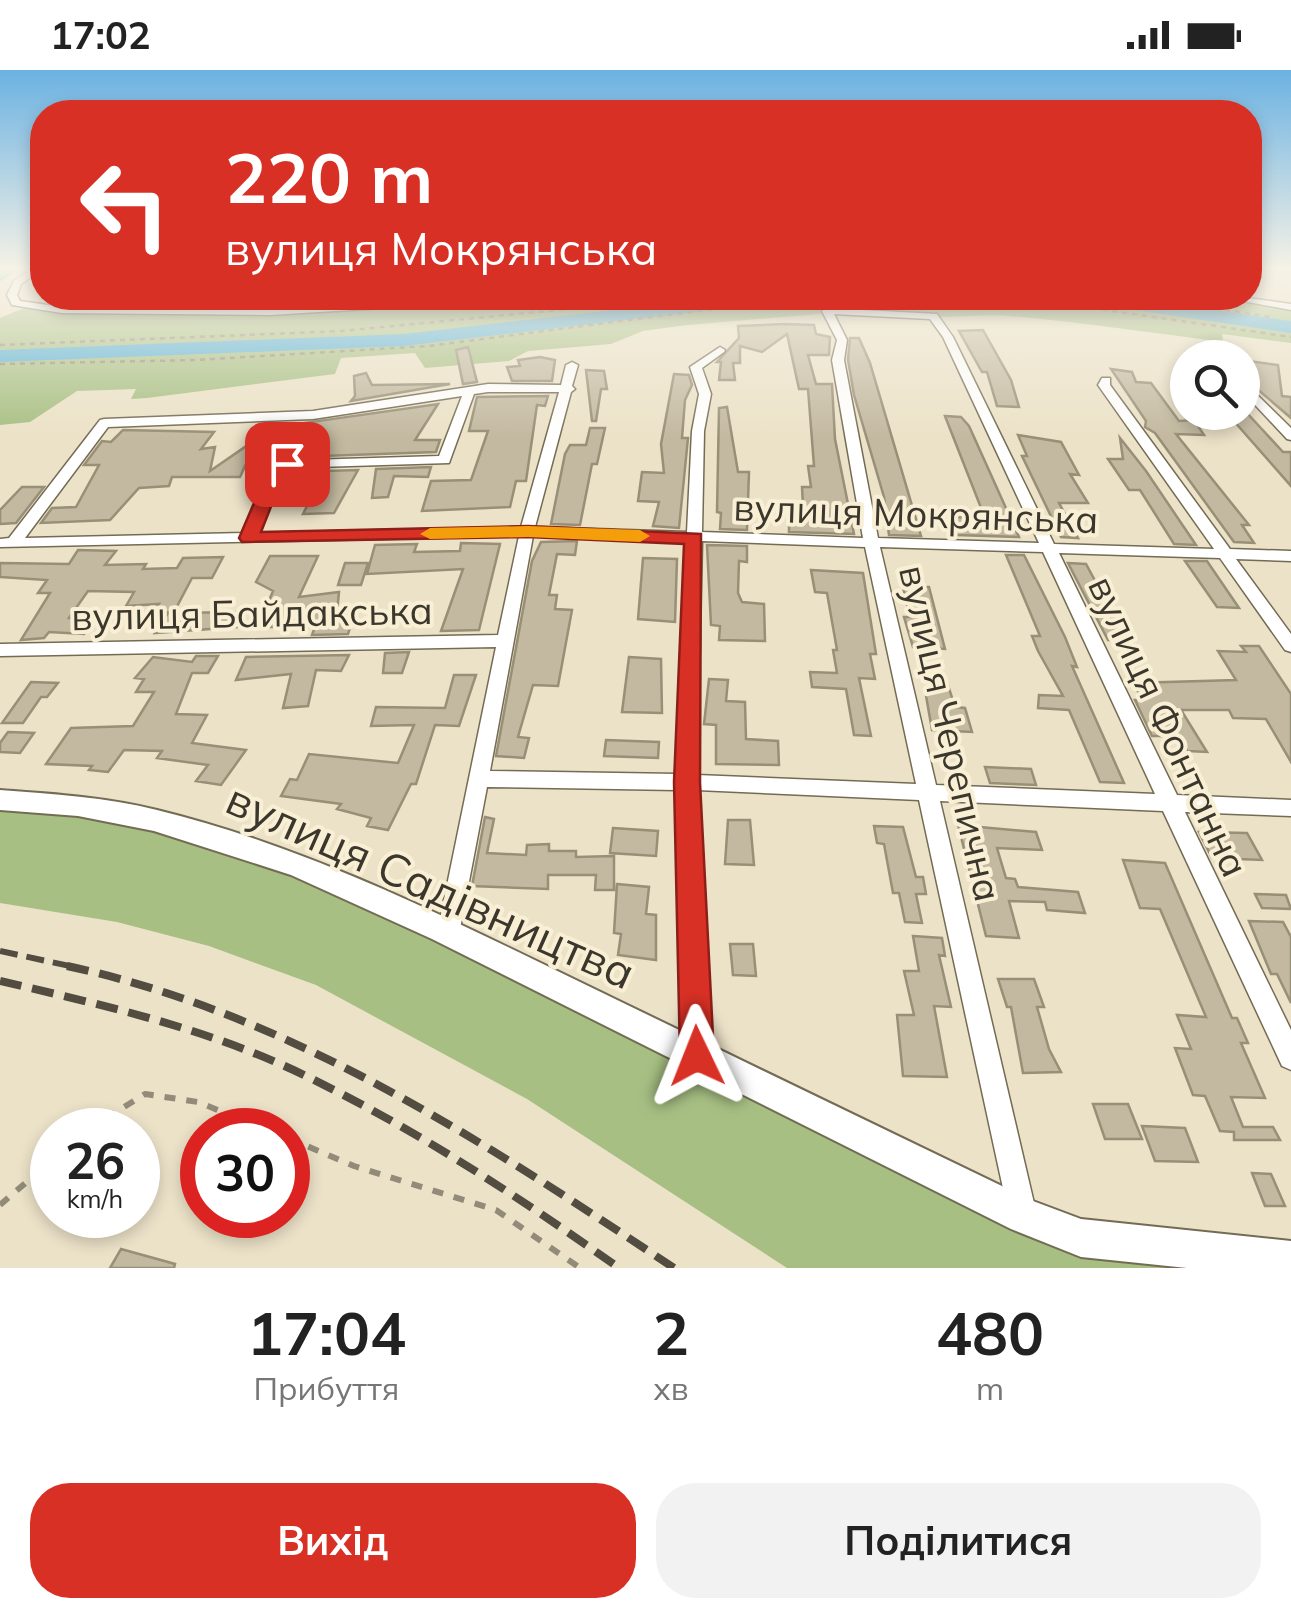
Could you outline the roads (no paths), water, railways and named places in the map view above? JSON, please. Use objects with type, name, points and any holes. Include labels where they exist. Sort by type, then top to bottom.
[{"type":"street","name":"вулиця Черепична","points":[[834,326],[842,340],[838,360],[872,546],[1024,1216]]},
{"type":"street","name":"вулиця Фонтанна","points":[[940,326],[1291,1057]]},
{"type":"street","points":[[697,1056],[687,782],[698,431],[705,394],[696,367],[720,350]]},
{"type":"street","points":[[448,934],[528,531],[569,389],[572,365]]},
{"type":"street","points":[[1106,380],[1104,385],[1291,646]]},
{"type":"street","points":[[7,543],[104,423],[313,415],[470,392],[569,389]]},
{"type":"street","points":[[249,538],[280,464],[444,460],[470,392]]},
{"type":"street","points":[[1260,402],[1291,436]]},
{"type":"street","name":"вулиця Мокрянська","points":[[7,543],[528,531],[872,546],[1291,556]]},
{"type":"street","name":"вулиця Байдакська","points":[[0,650],[505,641]]},
{"type":"street","points":[[480,778],[687,782],[1291,808]]},
{"type":"street","name":"вулиця Садівництва","points":[[0,800],[56,801],[125,811],[212,832],[288,860],[448,934],[1024,1216],[1081,1238],[1291,1260]]},
{"type":"waterway","points":[[0,356],[404,340],[524,326]]},
{"type":"waterway","points":[[1284,326],[1291,327]]},
{"type":"railway","points":[[0,951],[79,968]]},
{"type":"railway","points":[[67,966],[150,988],[230,1016],[308,1050],[458,1130],[674,1268]]},
{"type":"railway","points":[[0,981],[117,1009],[270,1059],[388,1119],[467,1166],[619,1268]]}]
